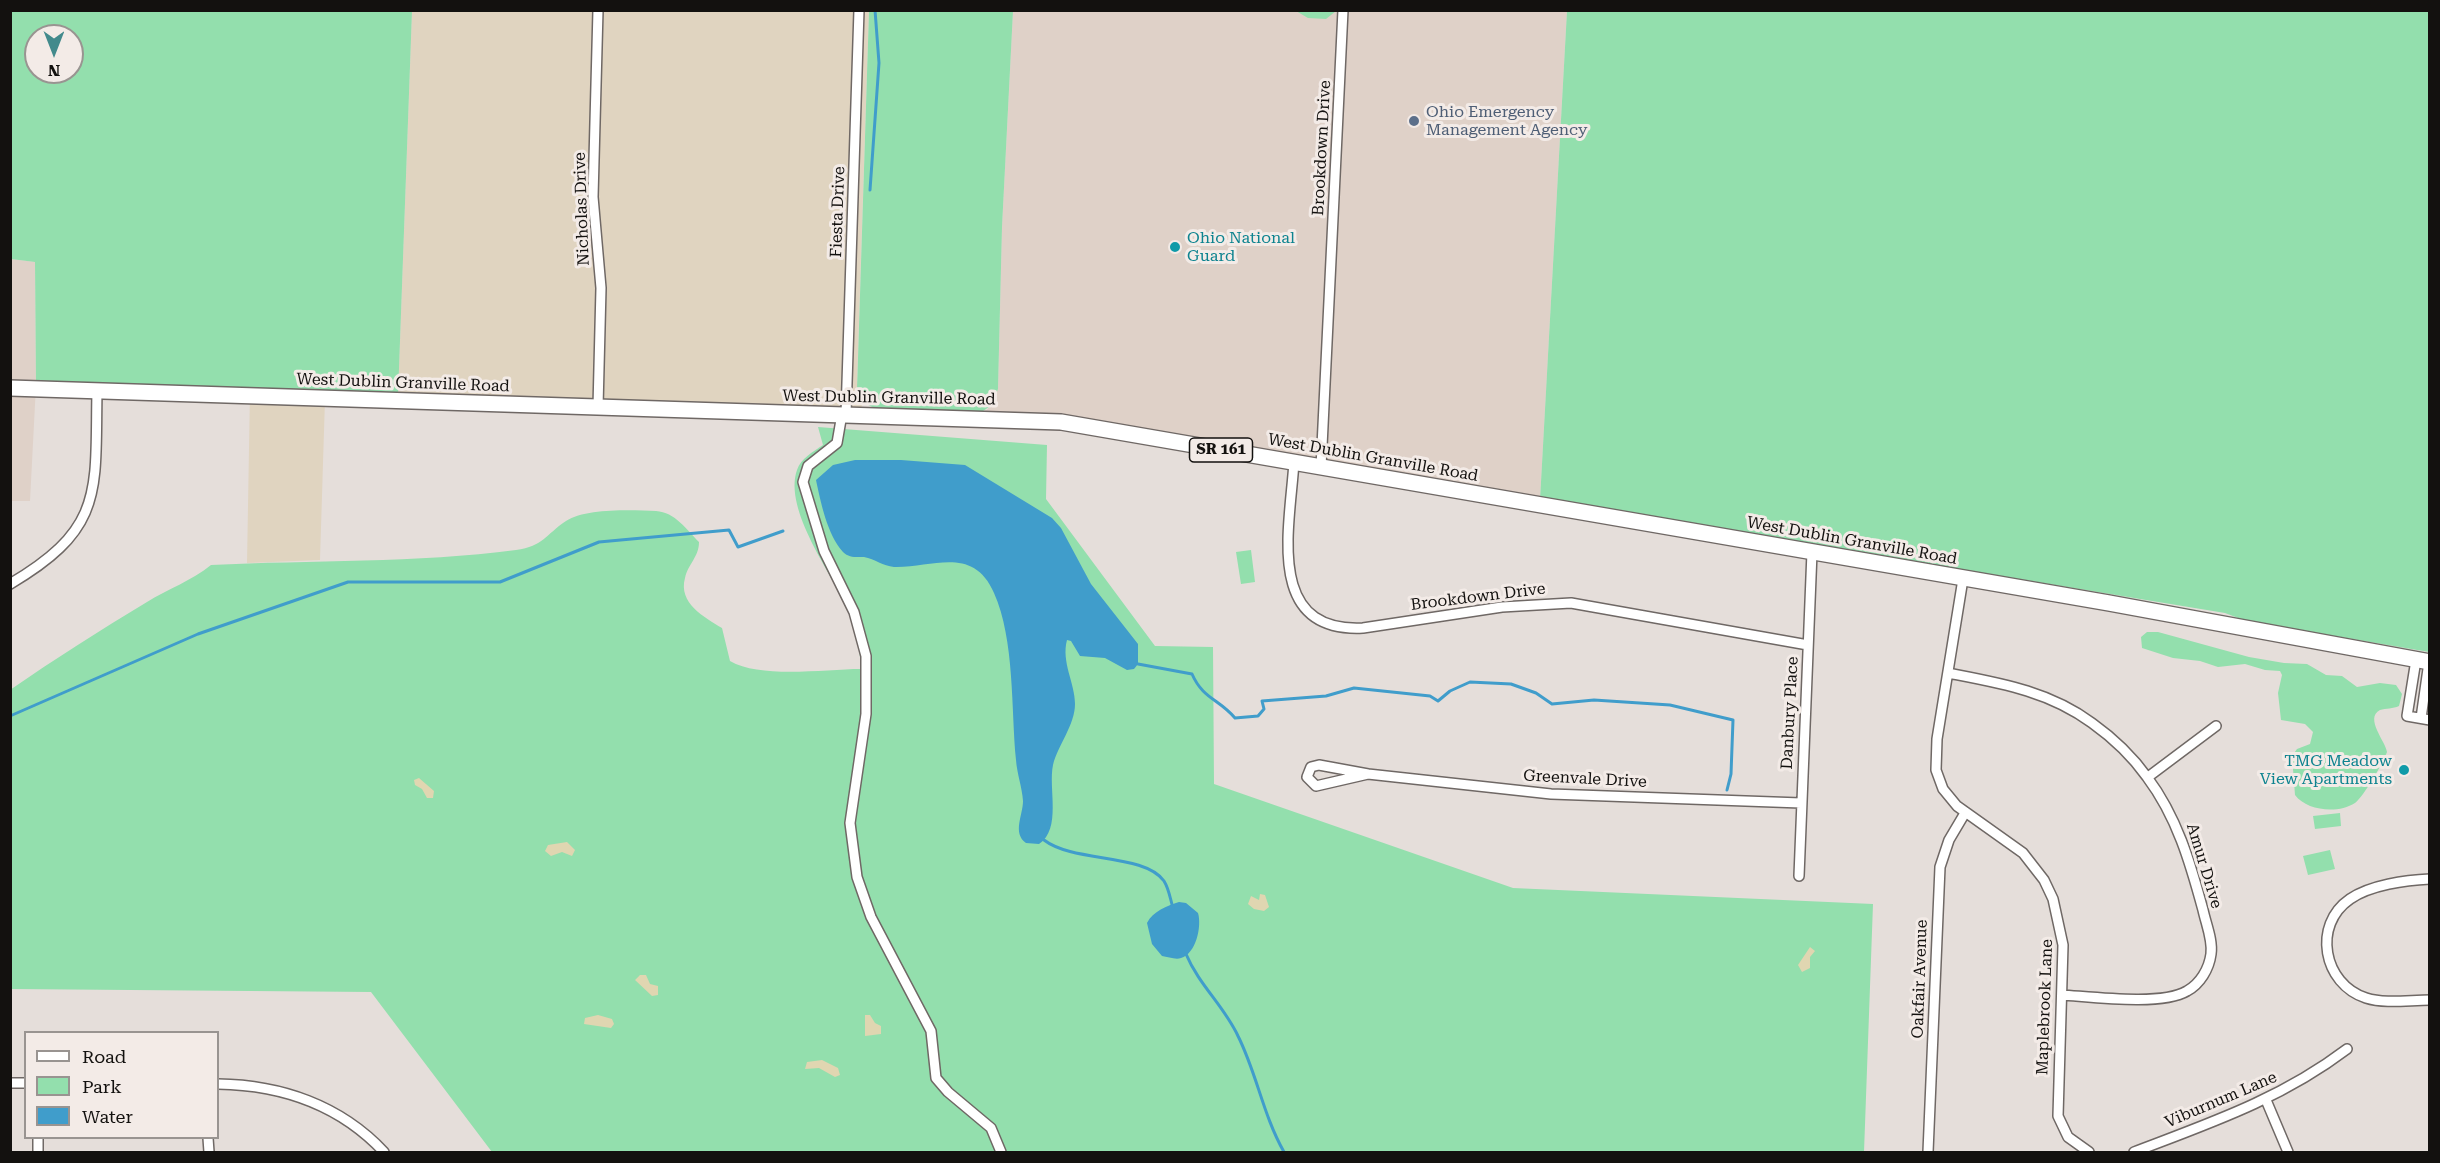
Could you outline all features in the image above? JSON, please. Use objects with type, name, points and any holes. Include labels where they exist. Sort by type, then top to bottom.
[{"type":"main road","name":"West Dublin Granville Road","points":[[10,388],[1061,422],[2244,627],[2425,661]]},
{"type":"street","name":"Nicholas Drive","points":[[598,10],[593,197],[601,288],[598,407]]},
{"type":"street","name":"Fiesta Drive","points":[[860,10],[844,414],[837,443],[807,466],[803,482],[824,551],[854,612],[866,657],[866,714],[850,815],[850,841],[855,866],[871,917],[931,1031],[936,1078],[944,1089],[988,1125],[997,1139],[1001,1152]]},
{"type":"street","name":"Brookdown Drive","points":[[1321,467],[1344,10]]},
{"type":"street","points":[[10,584],[64,546],[78,529],[88,509],[95,469],[97,391]]},
{"type":"street","name":"Brookdown Drive","points":[[1294,462],[1289,573],[1300,603],[1323,624],[1341,629],[1363,628],[1502,607],[1571,603],[1808,645]]},
{"type":"street","name":"Danbury Place","points":[[1799,876],[1812,552]]},
{"type":"street","name":"Maplebrook Lane","points":[[1963,579],[1935,764],[1943,789],[1965,813],[2018,848],[2048,887],[2062,935],[2058,1116],[2068,1137],[2089,1152]]},
{"type":"street","points":[[2425,661],[2425,719],[2407,716],[2425,661]]},
{"type":"street","name":"Amur Drive","points":[[1948,673],[2018,687],[2062,704],[2110,737],[2148,777],[2180,834],[2208,932],[2210,959],[2198,983],[2186,992],[2165,999],[2062,995]]},
{"type":"street","points":[[2148,777],[2216,726]]},
{"type":"street","name":"Greenvale Drive","points":[[1368,774],[1316,786],[1307,777],[1311,767],[1319,765],[1368,774],[1551,794],[1801,803]]},
{"type":"street","name":"Oakfair Avenue","points":[[1928,1152],[1940,875],[1949,840],[1965,813]]},
{"type":"street","points":[[2430,879],[2359,894],[2342,906],[2332,921],[2326,948],[2335,973],[2352,991],[2380,1000],[2430,1000]]},
{"type":"street","name":"Viburnum Lane","points":[[2134,1152],[2266,1100],[2308,1077],[2347,1049]]},
{"type":"street","points":[[219,1084],[254,1086],[306,1099],[342,1116],[384,1152]]},
{"type":"street","points":[[2266,1100],[2288,1152]]},
{"type":"shaded area","points":[[412,11],[869,11],[857,382],[863,402],[858,417],[325,399],[320,560],[247,563],[250,391],[398,396]]},
{"type":"shaded area","points":[[1013,11],[1567,11],[1540,500],[980,413],[987,410],[998,389],[1002,227]]},
{"type":"shaded area","points":[[11,259],[35,262],[36,385],[30,501],[11,501]]},
{"type":"green space","points":[[11,11],[412,11],[398,396],[36,385],[35,262],[11,259]]},
{"type":"green space","points":[[869,11],[1013,11],[1002,227],[998,389],[992,405],[980,413],[876,409],[863,402],[857,389]]},
{"type":"green space","points":[[1296,11],[1336,11],[1326,19],[1308,18]]},
{"type":"green space","points":[[1567,11],[2429,11],[2429,652],[2246,621],[2225,613],[1540,500]]},
{"type":"green space","points":[[818,427],[1047,445],[1046,499],[1155,646],[1213,647],[1214,784],[1513,888],[1873,904],[1864,1152],[492,1152],[371,992],[11,989],[10,690],[112,623],[196,576],[211,565],[402,559],[516,550],[539,543],[566,521],[575,517],[622,510],[663,512],[680,522],[699,542],[685,578],[685,595],[694,608],[722,628],[730,661],[758,670],[794,672],[861,669],[860,654],[851,617],[812,542],[797,504],[795,486],[797,470],[801,462],[823,445]]},
{"type":"green space","points":[[1251,550],[1255,582],[1241,584],[1236,552]]},
{"type":"green space","points":[[2147,632],[2158,632],[2249,657],[2307,664],[2326,675],[2342,676],[2357,687],[2380,683],[2396,685],[2402,694],[2399,706],[2380,710],[2374,719],[2387,752],[2363,794],[2355,803],[2332,810],[2307,805],[2295,795],[2292,756],[2297,749],[2310,744],[2313,732],[2305,724],[2281,720],[2278,693],[2282,675],[2280,671],[2265,670],[2245,664],[2218,667],[2200,661],[2173,658],[2142,648],[2141,637]]},
{"type":"green space","points":[[2340,813],[2341,826],[2315,829],[2313,816]]},
{"type":"green space","points":[[2330,850],[2335,869],[2308,875],[2303,856]]},
{"type":"sand","points":[[419,778],[434,791],[433,798],[427,798],[422,789],[415,785],[414,780]]},
{"type":"sand","points":[[567,842],[575,850],[572,856],[562,852],[551,856],[545,851],[548,845]]},
{"type":"sand","points":[[1260,894],[1265,895],[1269,907],[1264,911],[1254,909],[1248,904],[1251,896],[1259,900]]},
{"type":"sand","points":[[1810,947],[1815,951],[1810,957],[1810,968],[1802,972],[1798,965]]},
{"type":"sand","points":[[640,975],[646,975],[650,984],[658,986],[658,995],[652,996],[635,980]]},
{"type":"sand","points":[[598,1015],[612,1019],[614,1024],[611,1028],[584,1024],[585,1018]]},
{"type":"sand","points":[[865,1015],[870,1015],[875,1023],[881,1026],[881,1034],[865,1036]]},
{"type":"sand","points":[[822,1060],[838,1068],[840,1075],[835,1077],[819,1068],[805,1069],[807,1062]]},
{"type":"water","points":[[855,460],[901,460],[965,465],[1052,518],[1061,528],[1091,584],[1138,644],[1138,664],[1134,669],[1127,670],[1105,658],[1080,656],[1071,641],[1067,640],[1066,656],[1074,696],[1074,712],[1053,765],[1053,808],[1050,829],[1039,844],[1026,843],[1019,829],[1023,801],[1016,760],[1009,653],[1001,612],[994,593],[985,578],[975,569],[963,564],[951,562],[894,567],[868,558],[845,554],[837,545],[829,527],[816,480],[833,465]]},
{"type":"water","points":[[1179,902],[1186,903],[1198,913],[1199,925],[1197,939],[1191,951],[1177,959],[1162,956],[1152,944],[1147,923],[1157,912]]},
{"type":"waterway","points":[[870,190],[879,63],[875,10]]},
{"type":"waterway","points":[[10,716],[198,634],[348,582],[500,582],[599,542],[729,530],[738,547],[783,531]]},
{"type":"waterway","points":[[1138,664],[1192,674],[1201,689],[1235,718],[1258,716],[1264,709],[1262,701],[1326,696],[1354,688],[1430,696],[1438,701],[1450,691],[1470,682],[1511,684],[1536,693],[1552,704],[1594,700],[1670,705],[1733,720],[1731,774],[1727,790]]},
{"type":"waterway","points":[[1044,840],[1073,852],[1125,862],[1154,872],[1166,884],[1173,908]]},
{"type":"waterway","points":[[1186,954],[1238,1036],[1284,1152]]},
{"type":"place","name":"Ohio Emergency Management Agency","points":[[1414,121]]},
{"type":"place","name":"Ohio National Guard","points":[[1175,247]]},
{"type":"place","name":"TMG Meadow View Apartments","points":[[2404,770]]}]
